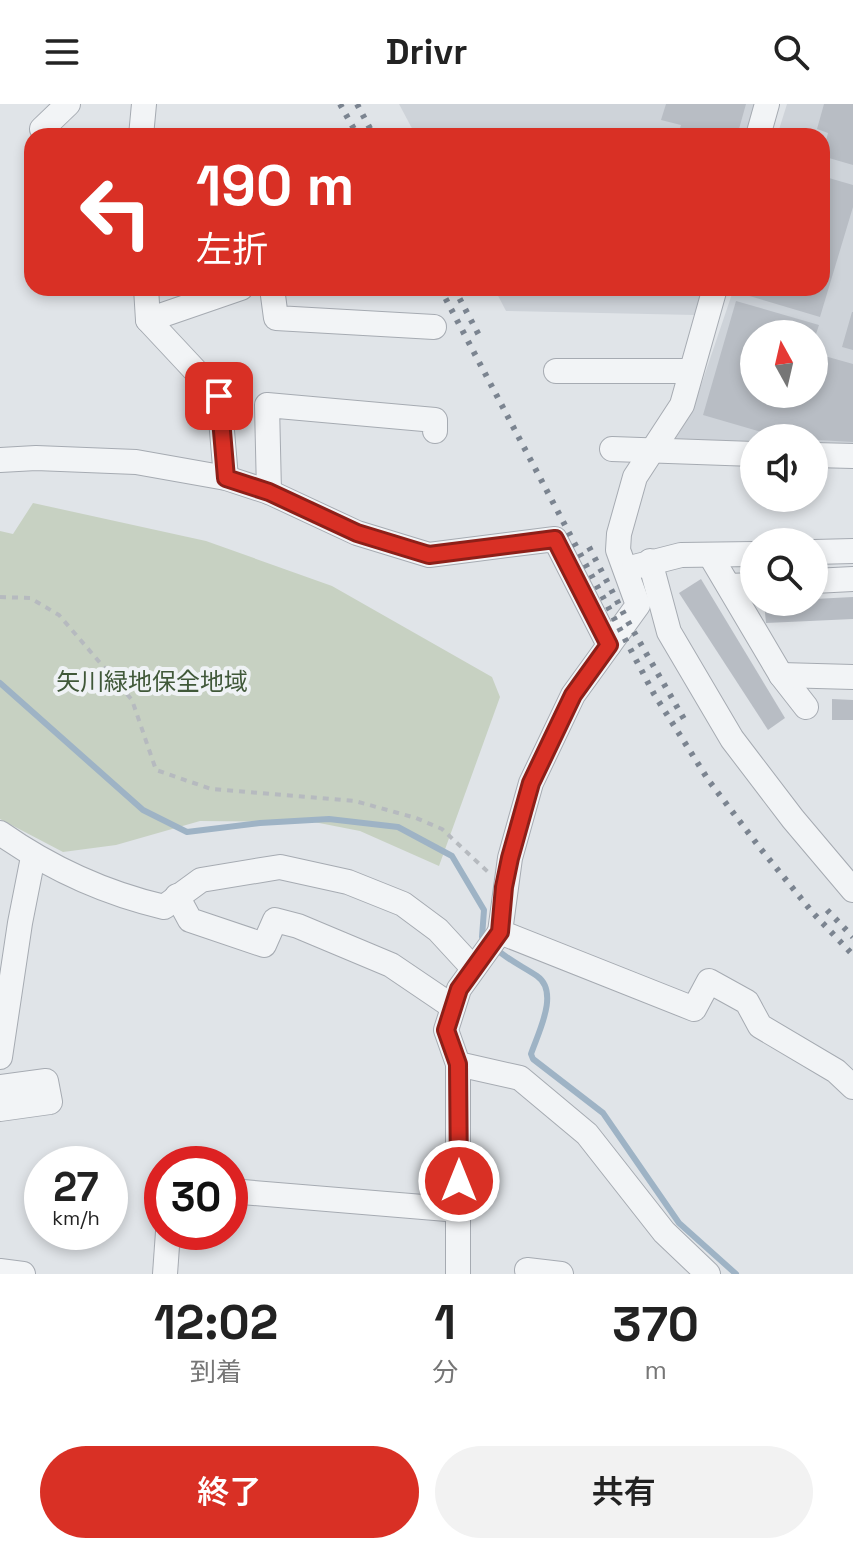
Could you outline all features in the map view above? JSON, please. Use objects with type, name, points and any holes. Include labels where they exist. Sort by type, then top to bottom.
[{"type":"street","points":[[43,128],[68,104]]},
{"type":"street","points":[[142,128],[144,104]]},
{"type":"street","points":[[760,128],[767,104]]},
{"type":"street","points":[[146,296],[148,320],[219,396],[226,478]]},
{"type":"street","points":[[148,320],[218,296]]},
{"type":"street","points":[[273,296],[276,318],[434,327]]},
{"type":"street","points":[[458,1274],[458,1064],[446,1030],[459,989],[500,933],[504,887],[531,783],[573,695],[638,605],[618,550],[619,534],[635,477],[682,405],[713,296]]},
{"type":"street","points":[[556,371],[691,371]]},
{"type":"street","points":[[269,492],[267,405],[435,420],[435,431]]},
{"type":"street","points":[[612,449],[740,454]]},
{"type":"street","points":[[828,455],[853,456]]},
{"type":"street","points":[[0,460],[36,458],[136,462],[226,478],[269,492],[357,533],[429,555],[555,539],[609,645]]},
{"type":"street","points":[[828,552],[853,551]]},
{"type":"street","points":[[624,570],[681,555],[740,554]]},
{"type":"street","points":[[710,555],[781,675],[806,707]]},
{"type":"street","points":[[650,561],[669,632],[732,739],[793,819],[853,890]]},
{"type":"street","points":[[828,580],[853,579]]},
{"type":"street","points":[[729,586],[740,586]]},
{"type":"street","points":[[781,675],[853,677]]},
{"type":"street","points":[[0,833],[33,857],[64,873],[164,907],[201,880],[280,867],[348,882],[403,904],[478,962]]},
{"type":"street","points":[[0,1057],[10,925],[33,857]]},
{"type":"street","points":[[177,896],[190,920],[264,945],[275,920],[298,926],[391,965],[453,1007]]},
{"type":"street","points":[[500,933],[694,1009],[709,981],[747,1002],[760,1026],[836,1071],[853,1087]]},
{"type":"street","points":[[458,1064],[520,1078],[587,1134],[664,1232],[708,1274]]},
{"type":"street","points":[[0,1087],[46,1081],[50,1102],[0,1109]]},
{"type":"street","points":[[248,1192],[459,1210]]},
{"type":"street","points":[[165,1274],[167,1250]]},
{"type":"street","points":[[527,1270],[561,1274]]},
{"type":"street","points":[[0,1271],[23,1274]]},
{"type":"path","points":[[0,597],[30,598],[59,615],[132,700],[156,770],[211,789],[355,801],[416,818],[442,829],[504,887]]},
{"type":"shaded area","points":[[399,104],[758,104],[750,128],[412,128]]},
{"type":"shaded area","points":[[787,104],[853,104],[853,450],[828,449],[828,424],[740,424],[740,448],[671,446],[692,412],[731,296],[830,296],[830,128],[780,128]]},
{"type":"shaded area","points":[[498,296],[701,296],[695,315],[506,311]]},
{"type":"green space","name":"矢川緑地保全地域","points":[[33,503],[206,541],[332,586],[492,677],[500,697],[439,866],[360,831],[314,822],[200,821],[116,845],[63,852],[0,819],[0,531],[13,534]]},
{"type":"building","points":[[666,104],[746,104],[739,128],[680,128],[681,125],[661,120]]},
{"type":"building","points":[[824,104],[853,104],[853,165],[830,158],[830,128],[817,128]]},
{"type":"building","points":[[830,178],[853,185],[853,207],[830,284]]},
{"type":"building","points":[[749,296],[826,296],[820,317]]},
{"type":"building","points":[[736,301],[802,320],[740,320],[740,408],[828,408],[828,357],[853,364],[853,442],[828,441],[828,424],[740,426],[703,415]]},
{"type":"building","points":[[853,312],[853,350],[842,347]]},
{"type":"building","points":[[701,579],[785,718],[768,730],[679,593]]},
{"type":"building","points":[[853,597],[853,619],[766,623],[765,616],[828,616],[828,598]]},
{"type":"building","points":[[832,699],[853,700],[853,720],[832,720]]},
{"type":"waterway","points":[[0,683],[143,810],[187,832],[329,819],[398,827],[452,856],[484,910],[482,937],[486,940]]},
{"type":"waterway","points":[[495,948],[544,983],[547,1002],[531,1054],[533,1059],[603,1113],[679,1223],[736,1274]]},
{"type":"railway","points":[[340,104],[354,128]]},
{"type":"railway","points":[[357,104],[370,128]]},
{"type":"railway","points":[[444,296],[654,694],[709,781],[760,848],[813,913],[853,955]]},
{"type":"railway","points":[[458,296],[482,341]]},
{"type":"railway","points":[[589,547],[684,719]]},
{"type":"railway","points":[[827,910],[853,937]]},
{"type":"route","points":[[219,396],[226,478],[269,492],[357,533],[429,555],[555,539],[609,645],[573,695],[531,783],[510,858],[500,932],[459,989],[446,1030],[458,1064],[459,1181]]}]
